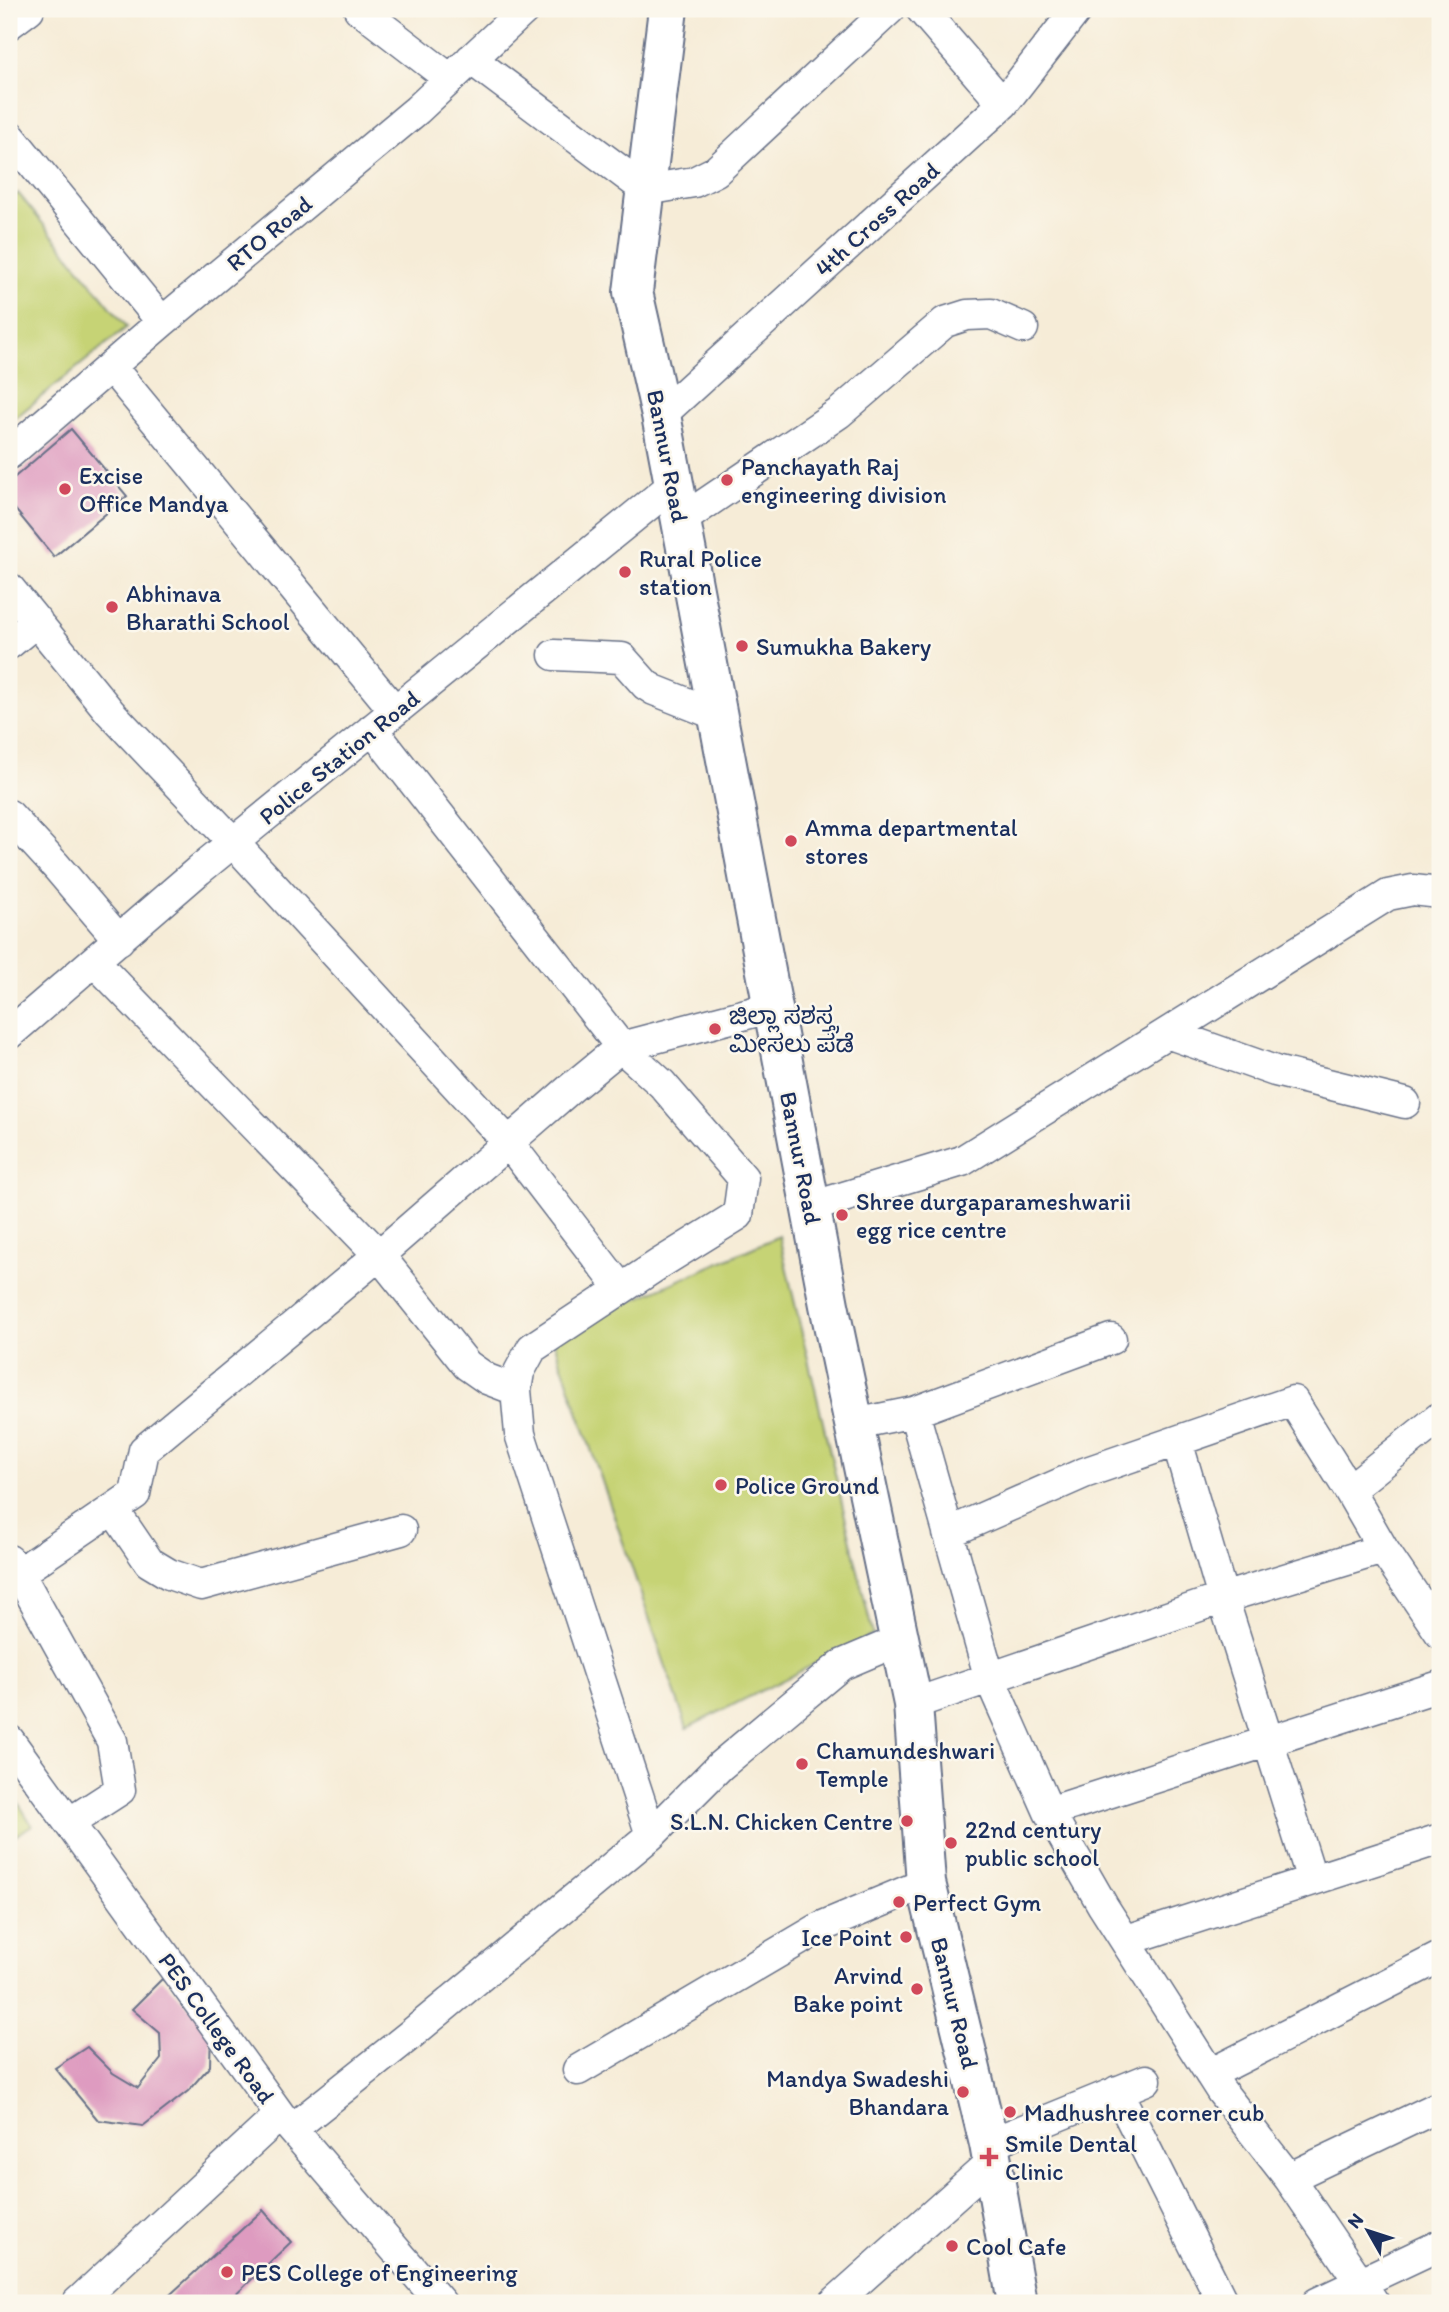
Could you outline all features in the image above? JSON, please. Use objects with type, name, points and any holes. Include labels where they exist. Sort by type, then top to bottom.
[{"type":"main road","name":"Bannur Road","points":[[668,9],[633,292],[661,415],[811,1207],[913,1704],[926,1884],[991,2153],[1017,2303]]},
{"type":"street","points":[[9,24],[29,9]]},
{"type":"street","points":[[359,9],[461,69],[646,190],[694,182],[716,171],[890,9]]},
{"type":"street","name":"RTO Road","points":[[9,454],[162,322],[417,110],[525,9]]},
{"type":"street","points":[[921,9],[1003,104]]},
{"type":"street","name":"4th Cross Road","points":[[661,415],[1003,104],[1065,14]]},
{"type":"street","points":[[9,135],[162,322]]},
{"type":"street","name":"Police Station Road","points":[[9,1034],[384,720],[676,503],[839,413],[945,322],[967,315],[991,314],[1023,328]]},
{"type":"street","points":[[111,367],[384,720],[621,1047],[662,1084],[743,1178],[738,1215],[532,1348],[519,1371],[516,1390],[520,1434],[651,1835]]},
{"type":"street","points":[[9,588],[110,712],[508,1142],[621,1289]]},
{"type":"street","points":[[9,644],[37,621]]},
{"type":"street","points":[[554,655],[622,658],[646,685],[654,690],[717,715]]},
{"type":"street","points":[[9,815],[119,940]]},
{"type":"street","points":[[811,1207],[962,1161],[1388,895],[1413,890],[1440,893]]},
{"type":"street","points":[[94,961],[379,1255],[467,1365],[486,1380],[516,1390]]},
{"type":"street","points":[[69,1823],[120,1790],[112,1741],[14,1566],[135,1494],[144,1450],[379,1255],[621,1047],[773,1007]]},
{"type":"street","points":[[1167,1033],[1275,1071],[1405,1104]]},
{"type":"street","points":[[855,1424],[914,1412],[1111,1339]]},
{"type":"street","points":[[948,1533],[1084,1474],[1293,1401],[1383,1549],[1440,1633]]},
{"type":"street","points":[[914,1412],[990,1679],[1049,1812],[1103,1906],[1210,2074],[1289,2178],[1367,2293]]},
{"type":"street","points":[[1349,1490],[1440,1417]]},
{"type":"street","points":[[1177,1441],[1223,1598],[1312,1880]]},
{"type":"street","points":[[113,1509],[149,1562],[169,1574],[201,1585],[401,1530]]},
{"type":"street","points":[[913,1704],[1223,1598],[1383,1549]]},
{"type":"street","points":[[77,2303],[286,2122],[410,2035],[651,1835],[720,1766],[841,1664],[900,1640]]},
{"type":"street","points":[[1049,1812],[1440,1686]]},
{"type":"street","name":"PES College Road","points":[[9,1740],[286,2122],[441,2303]]},
{"type":"street","points":[[1127,1940],[1440,1839]]},
{"type":"street","points":[[578,2070],[823,1926],[926,1884]]},
{"type":"street","points":[[1210,2074],[1440,1957]]},
{"type":"street","points":[[834,2303],[991,2153],[1117,2091],[1146,2080]]},
{"type":"street","points":[[1117,2091],[1223,2303]]},
{"type":"street","points":[[1289,2178],[1440,2106]]},
{"type":"street","points":[[1317,2303],[1367,2293],[1440,2245]]},
{"type":"green space","points":[[18,193],[127,327],[9,423],[9,201]]},
{"type":"green space","name":"Police Ground","points":[[779,1236],[873,1635],[687,1728],[552,1336]]},
{"type":"green space","points":[[9,1788],[32,1825],[9,1840]]},
{"type":"building","name":"Excise Office Mandya","points":[[71,429],[127,496],[54,557],[9,502],[9,482]]},
{"type":"building","points":[[162,1979],[211,2029],[210,2066],[188,2091],[143,2126],[98,2120],[55,2068],[87,2047],[113,2073],[138,2088],[161,2059],[160,2033],[132,2009]]},
{"type":"building","name":"PES College of Engineering","points":[[263,2210],[291,2242],[227,2303],[161,2303]]},
{"type":"place","name":"Panchayath Raj engineering division","points":[[727,480]]},
{"type":"place","name":"Excise Office Mandya","points":[[65,489]]},
{"type":"place","name":"Rural Police station","points":[[625,572]]},
{"type":"place","name":"Abhinava Bharathi School","points":[[112,607]]},
{"type":"place","name":"Sumukha Bakery","points":[[742,646]]},
{"type":"place","name":"Amma departmental stores","points":[[791,841]]},
{"type":"place","name":"ಜಿಲ್ಲಾ ಸಶಸ್ತ್ರ ಮೀಸಲು ಪಡೆ","points":[[715,1029]]},
{"type":"place","name":"Shree durgaparameshwarii egg rice centre","points":[[842,1215]]},
{"type":"place","name":"Police Ground","points":[[721,1485]]},
{"type":"place","name":"Chamundeshwari Temple","points":[[802,1764]]},
{"type":"place","name":"S.L.N. Chicken Centre","points":[[907,1821]]},
{"type":"place","name":"22nd century public school","points":[[951,1843]]},
{"type":"place","name":"Perfect Gym","points":[[899,1902]]},
{"type":"place","name":"Ice Point","points":[[906,1937]]},
{"type":"place","name":"Arvind Bake point","points":[[917,1989]]},
{"type":"place","name":"Mandya Swadeshi Bhandara","points":[[963,2092]]},
{"type":"place","name":"Madhushree corner cub","points":[[1010,2112]]},
{"type":"place","name":"Smile Dental Clinic","points":[[989,2157]]},
{"type":"place","name":"Cool Cafe","points":[[952,2246]]},
{"type":"place","name":"PES College of Engineering","points":[[227,2272]]}]
